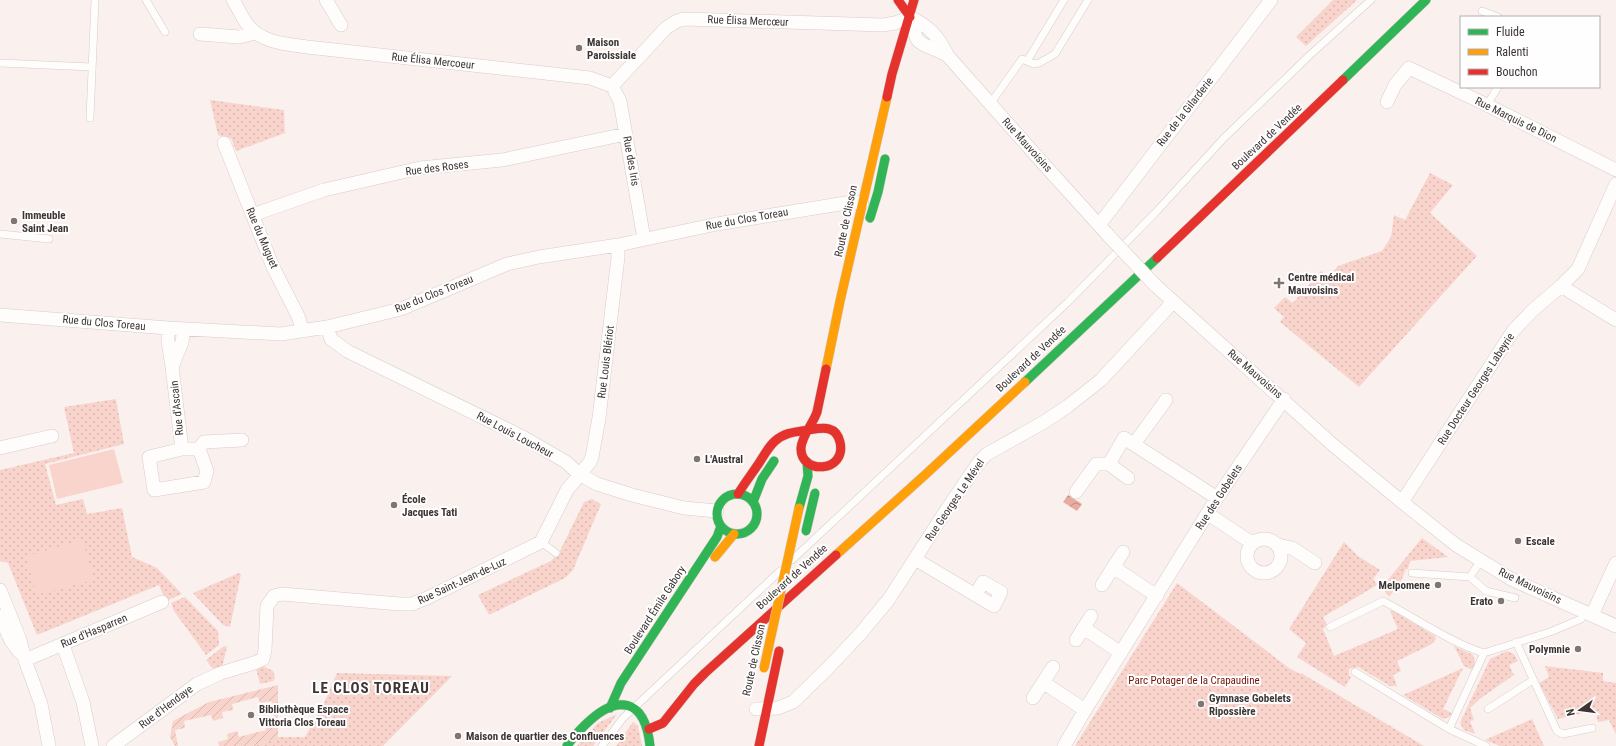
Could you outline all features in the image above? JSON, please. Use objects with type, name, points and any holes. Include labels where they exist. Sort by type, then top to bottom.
[{"type":"main road","points":[[898,0],[910,17]]},
{"type":"main road","points":[[905,0],[910,17]]},
{"type":"main road","name":"Route de Clisson","points":[[808,430],[819,407],[868,204],[892,74],[914,0]]},
{"type":"main road","name":"Boulevard de Vendée","points":[[649,729],[663,723],[694,684],[705,673],[982,422],[1156,259],[1426,0]]},
{"type":"main road","name":"Route de Clisson","points":[[906,61],[910,17]]},
{"type":"main road","name":"Route de Clisson","points":[[868,229],[868,204],[878,192],[886,153]]},
{"type":"main road","points":[[827,418],[829,428]]},
{"type":"main road","points":[[738,494],[767,450],[788,432],[808,430],[818,427],[829,428],[835,432],[840,439],[842,446],[841,454],[837,460],[822,471],[807,462],[801,451],[803,438],[808,430]]},
{"type":"main road","points":[[790,447],[801,451]]},
{"type":"main road","points":[[753,502],[766,472],[780,454]]},
{"type":"main road","name":"Route de Clisson","points":[[763,671],[799,508],[808,476],[807,462]]},
{"type":"main road","points":[[788,614],[815,489]]},
{"type":"main road","points":[[738,494],[749,498],[753,502],[757,513],[754,524],[746,532],[734,534],[721,526],[717,511],[727,497],[738,494]]},
{"type":"main road","name":"Boulevard Émile Gabory","points":[[610,708],[621,683],[717,537],[721,526]]},
{"type":"main road","name":"Boulevard Émile Gabory","points":[[631,686],[653,644],[673,614],[701,574],[734,534]]},
{"type":"main road","name":"Route de Clisson","points":[[759,746],[759,709],[780,647]]},
{"type":"main road","points":[[567,746],[576,734],[600,711],[629,704],[645,719],[649,729],[650,746]]},
{"type":"street","name":"Rue Élisa Mercoeur","points":[[233,0],[248,25],[255,33],[263,38],[276,42],[307,47],[590,78],[612,86]]},
{"type":"street","points":[[326,0],[341,25]]},
{"type":"street","name":"Rue de la Gilarderie","points":[[1103,230],[1271,0]]},
{"type":"street","name":"Rue Mauvoisins","points":[[910,17],[926,26],[934,33],[940,40],[948,56],[990,104],[1103,230],[1155,285],[1284,399],[1333,445],[1456,545],[1511,579],[1616,626]]},
{"type":"street","name":"Rue Élisa Mercœur","points":[[612,86],[666,28],[677,21],[684,19],[883,25],[895,23],[910,17]]},
{"type":"street","points":[[200,34],[239,37],[255,33]]},
{"type":"street","name":"Rue Marquis de Dion","points":[[1387,102],[1395,85],[1409,68],[1487,105],[1616,170]]},
{"type":"street","name":"Rue des Iris","points":[[612,86],[620,101],[644,239]]},
{"type":"street","name":"Rue des Roses","points":[[252,215],[324,190],[420,168],[502,160],[626,134]]},
{"type":"street","name":"Rue du Muguet","points":[[224,143],[273,267],[298,316],[303,331]]},
{"type":"street","name":"Rue Docteur Georges Labeyrie","points":[[1402,502],[1513,331],[1578,268],[1616,184]]},
{"type":"street","name":"Rue du Clos Toreau","points":[[0,315],[168,328],[281,334],[327,327],[401,309],[507,264],[539,257],[618,245],[717,224],[800,210],[852,202],[868,204]]},
{"type":"street","name":"Rue Louis Blériot","points":[[579,474],[592,457],[596,434],[618,257],[618,245]]},
{"type":"street","points":[[1561,286],[1616,320]]},
{"type":"street","name":"Rue Georges Le Mével","points":[[759,709],[778,708],[793,702],[861,634],[889,599],[947,509],[979,462],[987,454],[1044,422],[1068,406],[1101,380],[1173,302]]},
{"type":"street","name":"Rue Louis Loucheur","points":[[327,327],[331,339],[347,351],[523,437],[566,462],[579,474],[597,484],[632,495],[684,508],[717,511]]},
{"type":"street","name":"Rue d'Ascain","points":[[168,328],[168,342],[182,448]]},
{"type":"street","name":"Rue d'Ascain","points":[[172,367],[179,352],[184,329]]},
{"type":"street","name":"Rue des Gobelets","points":[[1064,746],[1217,498],[1284,399]]},
{"type":"street","points":[[1134,444],[1166,400]]},
{"type":"street","points":[[0,448],[52,436]]},
{"type":"street","points":[[1109,464],[1124,438],[1217,498]]},
{"type":"street","name":"Rue d'Ascain","points":[[200,449],[182,448],[149,457],[154,490],[204,482],[207,471],[200,449],[204,442],[242,440]]},
{"type":"street","points":[[1076,492],[1096,464],[1109,464],[1128,478]]},
{"type":"street","points":[[542,542],[567,490],[579,474]]},
{"type":"street","points":[[1208,514],[1252,543]]},
{"type":"street","points":[[1263,538],[1272,540],[1278,546],[1280,563],[1271,572],[1258,572],[1249,564],[1247,556],[1248,550],[1252,543],[1263,538]]},
{"type":"street","name":"Rue Saint-Jean-de-Luz","points":[[221,673],[254,664],[263,659],[266,650],[267,606],[274,596],[282,594],[412,604],[542,542]]},
{"type":"street","points":[[1278,546],[1292,548],[1314,563]]},
{"type":"street","points":[[1102,585],[1123,552]]},
{"type":"street","points":[[916,559],[976,594]]},
{"type":"street","points":[[1588,614],[1616,563]]},
{"type":"street","points":[[1113,567],[1157,596]]},
{"type":"street","points":[[0,590],[19,637],[24,660],[41,704],[49,746]]},
{"type":"street","name":"Rue d'Hasparren","points":[[24,660],[63,645],[162,602]]},
{"type":"street","points":[[0,616],[11,641],[24,660]]},
{"type":"street","points":[[1076,640],[1091,616]]},
{"type":"street","points":[[1084,628],[1121,653]]},
{"type":"street","points":[[63,645],[83,702],[92,746]]},
{"type":"street","points":[[1033,698],[1053,667]]},
{"type":"street","name":"Rue d'Hendaye","points":[[113,746],[197,684],[221,673]]},
{"type":"street","points":[[1044,683],[1085,710]]},
{"type":"lane","points":[[90,118],[95,0]]},
{"type":"lane","points":[[146,0],[165,32]]},
{"type":"lane","points":[[1027,61],[1064,0]]},
{"type":"lane","points":[[990,104],[1022,59],[1034,64],[1056,54],[1088,0]]},
{"type":"lane","points":[[602,746],[623,718],[629,704],[1068,302],[1156,212],[1224,138],[1312,54],[1372,0]]},
{"type":"lane","points":[[1482,11],[1495,16]]},
{"type":"lane","points":[[0,63],[92,67]]},
{"type":"lane","points":[[1487,105],[1497,88]]},
{"type":"lane","points":[[0,234],[49,239]]},
{"type":"lane","points":[[542,542],[556,553]]},
{"type":"lane","points":[[1470,577],[1481,560]]},
{"type":"lane","points":[[1412,572],[1470,577],[1486,591],[1516,598]]},
{"type":"lane","points":[[1330,626],[1383,601],[1474,650],[1484,653],[1550,632],[1588,614]]},
{"type":"lane","points":[[1516,642],[1557,731],[1563,734],[1592,728]]},
{"type":"lane","points":[[1449,729],[1484,653]]},
{"type":"lane","points":[[1355,672],[1449,729],[1486,746]]},
{"type":"lane","points":[[1488,709],[1533,680]]},
{"type":"green space","points":[[1333,0],[1357,0],[1306,46],[1296,37]]},
{"type":"green space","points":[[210,100],[284,110],[285,133],[236,151],[231,138],[218,135]]},
{"type":"green space","points":[[1430,173],[1453,185],[1430,213],[1477,256],[1359,387],[1280,322],[1284,317],[1274,308],[1285,297],[1293,303],[1321,271],[1329,277],[1338,266],[1382,251],[1391,237],[1394,215],[1405,220]]},
{"type":"green space","points":[[116,399],[124,444],[45,464],[56,505],[83,499],[87,514],[122,508],[132,557],[157,568],[182,594],[166,601],[159,585],[37,635],[8,563],[0,561],[0,470],[74,453],[64,407]]},
{"type":"green space","points":[[114,449],[123,483],[57,499],[49,465]]},
{"type":"green space","points":[[592,499],[601,504],[573,570],[565,578],[489,615],[478,595],[551,561],[559,553],[584,502]]},
{"type":"green space","points":[[1422,538],[1448,557],[1410,561],[1408,569],[1406,569],[1400,583],[1389,597],[1382,587]]},
{"type":"green space","points":[[83,540],[94,580],[36,595],[26,556]]},
{"type":"green space","points":[[1344,542],[1358,556],[1380,570],[1373,579],[1377,585],[1323,617],[1327,625],[1323,629],[1334,656],[1398,629],[1390,611],[1392,610],[1435,636],[1436,639],[1432,644],[1397,661],[1401,671],[1393,675],[1397,686],[1390,686],[1358,667],[1349,669],[1349,675],[1351,677],[1345,687],[1297,657],[1306,643],[1289,629]]},
{"type":"green space","points":[[239,573],[241,574],[230,627],[223,625],[193,593]]},
{"type":"green space","name":"Parc Potager de la Crapaudine","points":[[1177,583],[1289,668],[1300,674],[1301,673],[1424,746],[1075,746]]},
{"type":"green space","points":[[185,597],[218,631],[219,645],[206,655],[174,611],[171,603]]},
{"type":"green space","points":[[224,646],[227,647],[222,667],[213,669],[206,660]]},
{"type":"green space","points":[[1454,646],[1473,655],[1475,662],[1473,670],[1464,666]]},
{"type":"green space","points":[[1507,651],[1514,654],[1518,661],[1509,665],[1514,675],[1481,698],[1470,708],[1474,720],[1470,721],[1475,734],[1464,730],[1460,723],[1490,659]]},
{"type":"green space","points":[[263,666],[273,671],[275,678],[273,681],[260,684],[256,668]]},
{"type":"green space","points":[[1545,666],[1603,673],[1603,681],[1616,683],[1616,734],[1609,720],[1598,722],[1595,710],[1558,719],[1539,683],[1549,677]]},
{"type":"green space","points":[[1463,668],[1443,709],[1452,713],[1449,717],[1443,719],[1403,695]]},
{"type":"green space","points":[[337,673],[452,676],[383,746],[254,746],[278,737],[305,737],[324,703]]},
{"type":"green space","points":[[278,685],[278,737],[254,746],[219,746],[218,742],[228,739],[227,734],[237,731],[239,737],[266,730],[265,724],[276,722],[271,701],[260,703],[258,697],[232,704],[233,710],[222,712],[223,718],[213,721],[211,715],[184,721],[185,728],[175,730],[178,746],[175,746],[170,737],[173,721],[209,702]]},
{"type":"green space","points":[[617,714],[593,746],[577,746],[598,723]]},
{"type":"green space","points":[[1532,719],[1544,746],[1500,746],[1485,740]]},
{"type":"green space","points":[[633,722],[638,726],[642,746],[616,746]]},
{"type":"water","points":[[1068,495],[1082,504],[1077,511],[1063,502]]},
{"type":"traffic: fast","points":[[1343,80],[1426,0]]},
{"type":"traffic: fast","points":[[870,218],[878,192],[885,159]]},
{"type":"traffic: fast","points":[[1025,382],[1157,258]]},
{"type":"traffic: fast","points":[[753,502],[762,479],[774,461]]},
{"type":"traffic: fast","points":[[799,508],[808,476],[807,462]]},
{"type":"traffic: fast","points":[[806,531],[815,493]]},
{"type":"traffic: fast","points":[[737,494],[751,500],[757,514],[751,528],[737,534],[723,528],[717,514],[723,500],[737,494]]},
{"type":"traffic: fast","points":[[610,708],[621,683],[717,537],[721,526]]},
{"type":"traffic: fast","points":[[567,746],[585,725],[597,715],[608,708],[618,705],[628,706],[636,710],[642,718],[647,730],[650,746]]},
{"type":"traffic: slow","points":[[826,369],[840,301],[887,97]]},
{"type":"traffic: slow","points":[[836,555],[1025,382]]},
{"type":"traffic: slow","points":[[764,668],[799,508]]},
{"type":"traffic: slow","points":[[715,557],[734,534]]},
{"type":"traffic: jam","points":[[898,0],[910,17]]},
{"type":"traffic: jam","points":[[887,97],[892,74],[914,0]]},
{"type":"traffic: jam","points":[[1157,258],[1343,80]]},
{"type":"traffic: jam","points":[[738,494],[770,447],[775,441],[787,434],[799,431],[804,431],[808,430],[818,428],[827,428],[832,430],[838,436],[840,442],[840,452],[837,460],[830,465],[823,467],[815,466],[808,463],[803,457],[801,448],[805,434],[808,430],[813,421],[817,412],[826,369]]},
{"type":"traffic: jam","points":[[649,729],[663,723],[694,684],[705,673],[836,555]]},
{"type":"traffic: jam","points":[[759,746],[779,651]]},
{"type":"place","name":"Maison Paroissiale","points":[[579,48]]},
{"type":"place","name":"Immeuble Saint Jean","points":[[14,221]]},
{"type":"place","name":"Centre médical Mauvoisins","points":[[1279,283]]},
{"type":"place","name":"L'Austral","points":[[697,459]]},
{"type":"place","name":"École Jacques Tati","points":[[394,505]]},
{"type":"place","name":"Escale","points":[[1518,541]]},
{"type":"place","name":"Melpomene","points":[[1438,585]]},
{"type":"place","name":"Erato","points":[[1501,601]]},
{"type":"place","name":"Polymnie","points":[[1578,649]]},
{"type":"place","name":"Gymnase Gobelets Ripossière","points":[[1201,704]]},
{"type":"place","name":"Bibliothèque Espace Vittoria Clos Toreau","points":[[251,715]]},
{"type":"place","name":"Maison de quartier des Confluences","points":[[458,736]]},
{"type":"district","name":"LE CLOS TOREAU","points":[[371,688]]}]
